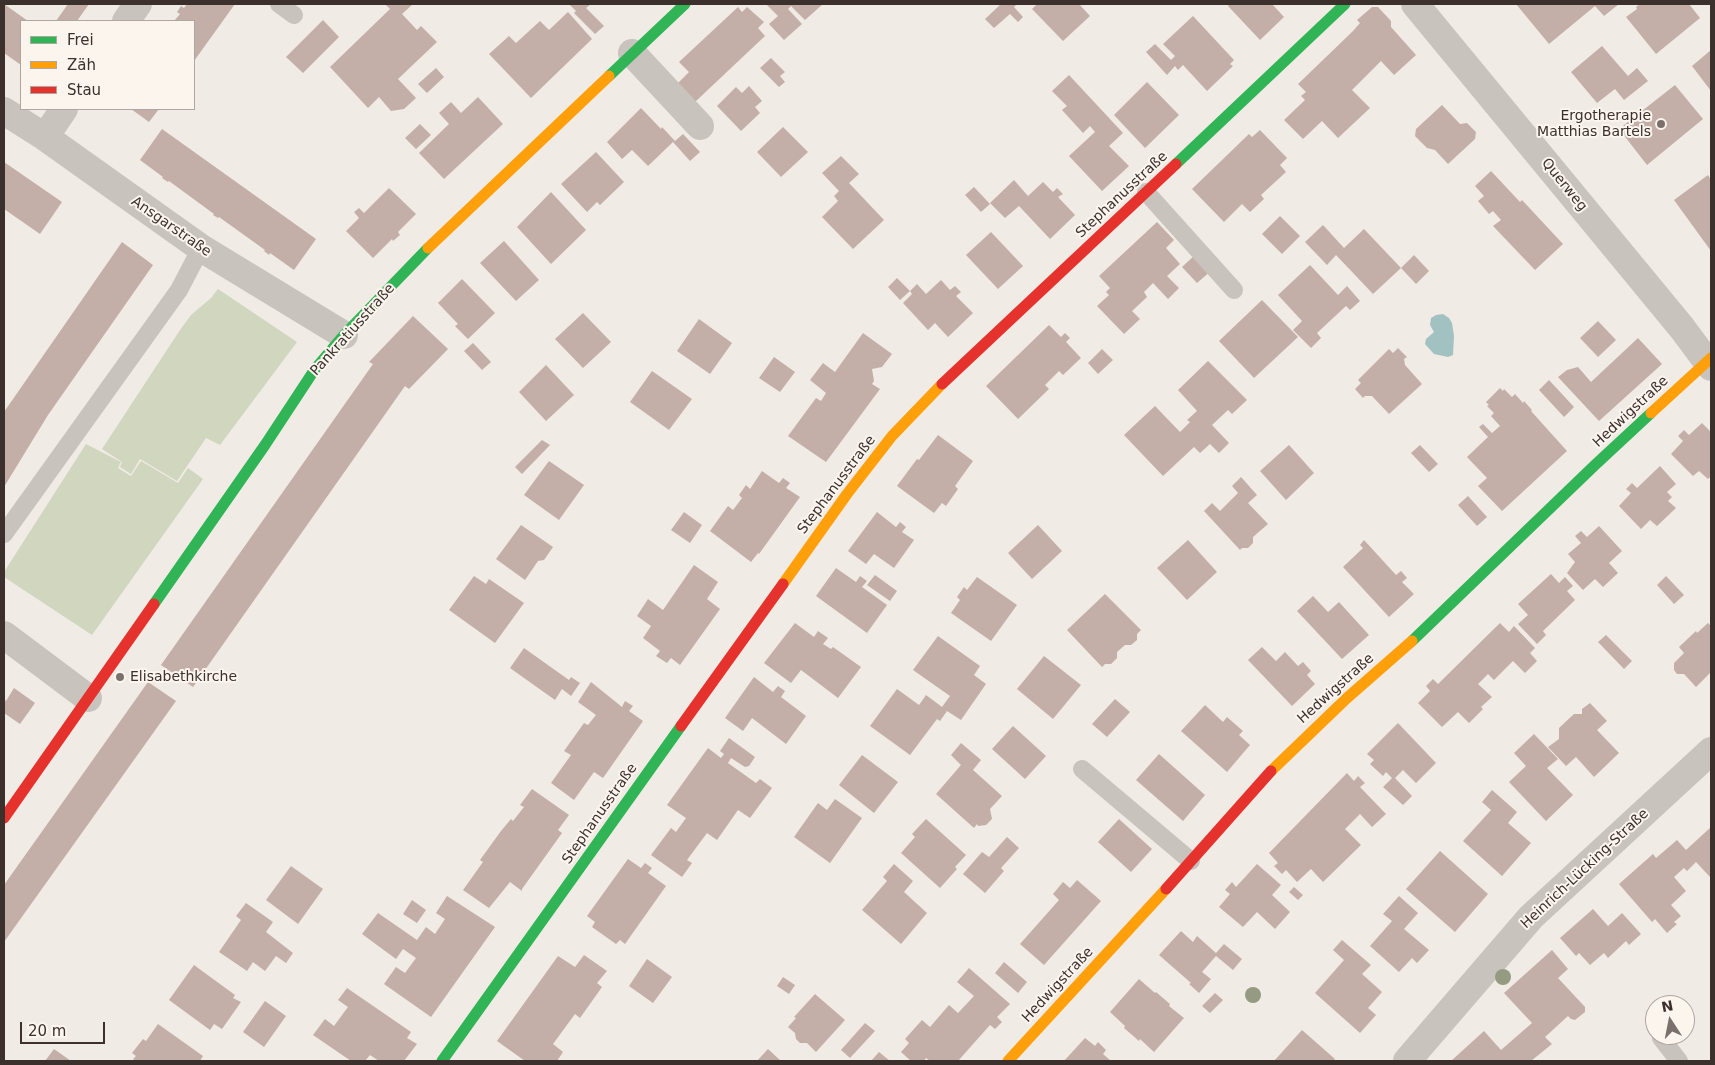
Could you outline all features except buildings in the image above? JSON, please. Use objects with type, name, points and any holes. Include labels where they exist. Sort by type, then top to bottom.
[{"type":"street","points":[[127,20],[138,4]]},
{"type":"street","name":"Pankratiusstraße","points":[[4,818],[266,445],[315,369],[344,335],[448,228],[685,4]]},
{"type":"street","name":"Stephanusstraße","points":[[442,1061],[847,494],[892,436],[942,383],[1253,92],[1344,4]]},
{"type":"street","name":"Querweg","points":[[1415,4],[1710,362]]},
{"type":"street","points":[[632,54],[700,126]]},
{"type":"street","points":[[45,137],[63,110]]},
{"type":"street","name":"Ansgarstraße","points":[[4,111],[45,137],[200,248],[344,335]]},
{"type":"street","name":"Hedwigstraße","points":[[1008,1061],[1191,861],[1244,800],[1308,736],[1347,698],[1407,646],[1595,465],[1710,362]]},
{"type":"street","points":[[4,635],[88,698]]},
{"type":"street","name":"Heinrich-Lücking-Straße","points":[[1407,1061],[1531,917],[1711,751]]},
{"type":"lane","points":[[279,4],[294,15]]},
{"type":"lane","points":[[1146,192],[1234,290]]},
{"type":"lane","points":[[4,534],[179,290],[200,248]]},
{"type":"lane","points":[[1082,769],[1191,861]]},
{"type":"lane","points":[[1667,1045],[1679,1061]]},
{"type":"green space","points":[[218,289],[297,342],[220,445],[206,438],[177,481],[140,459],[131,474],[120,467],[122,462],[102,449],[180,330],[191,315],[211,298]]},
{"type":"green space","points":[[86,444],[121,462],[118,468],[131,476],[141,461],[178,483],[188,468],[203,479],[92,635],[4,577],[4,572]]},
{"type":"water","points":[[1443,314],[1452,323],[1454,336],[1453,355],[1448,357],[1434,354],[1425,344],[1426,339],[1434,332],[1430,325],[1431,318]]},
{"type":"traffic: fast","points":[[609,76],[685,4]]},
{"type":"traffic: fast","points":[[1176,164],[1345,4]]},
{"type":"traffic: fast","points":[[154,604],[265,445],[315,369],[344,335],[428,248]]},
{"type":"traffic: fast","points":[[1412,641],[1651,413]]},
{"type":"traffic: fast","points":[[442,1061],[681,726]]},
{"type":"traffic: slow","points":[[428,248],[609,76]]},
{"type":"traffic: slow","points":[[1651,413],[1711,358]]},
{"type":"traffic: slow","points":[[783,584],[847,494],[892,436],[942,384]]},
{"type":"traffic: slow","points":[[1271,771],[1347,698],[1412,641]]},
{"type":"traffic: slow","points":[[1008,1061],[1166,889]]},
{"type":"traffic: jam","points":[[942,384],[1176,164]]},
{"type":"traffic: jam","points":[[681,726],[783,584]]},
{"type":"traffic: jam","points":[[4,818],[154,604]]},
{"type":"traffic: jam","points":[[1166,889],[1271,771]]},
{"type":"place","name":"Ergotherapie Matthias Bartels","points":[[1661,124]]},
{"type":"place","name":"Elisabethkirche","points":[[120,677]]}]
